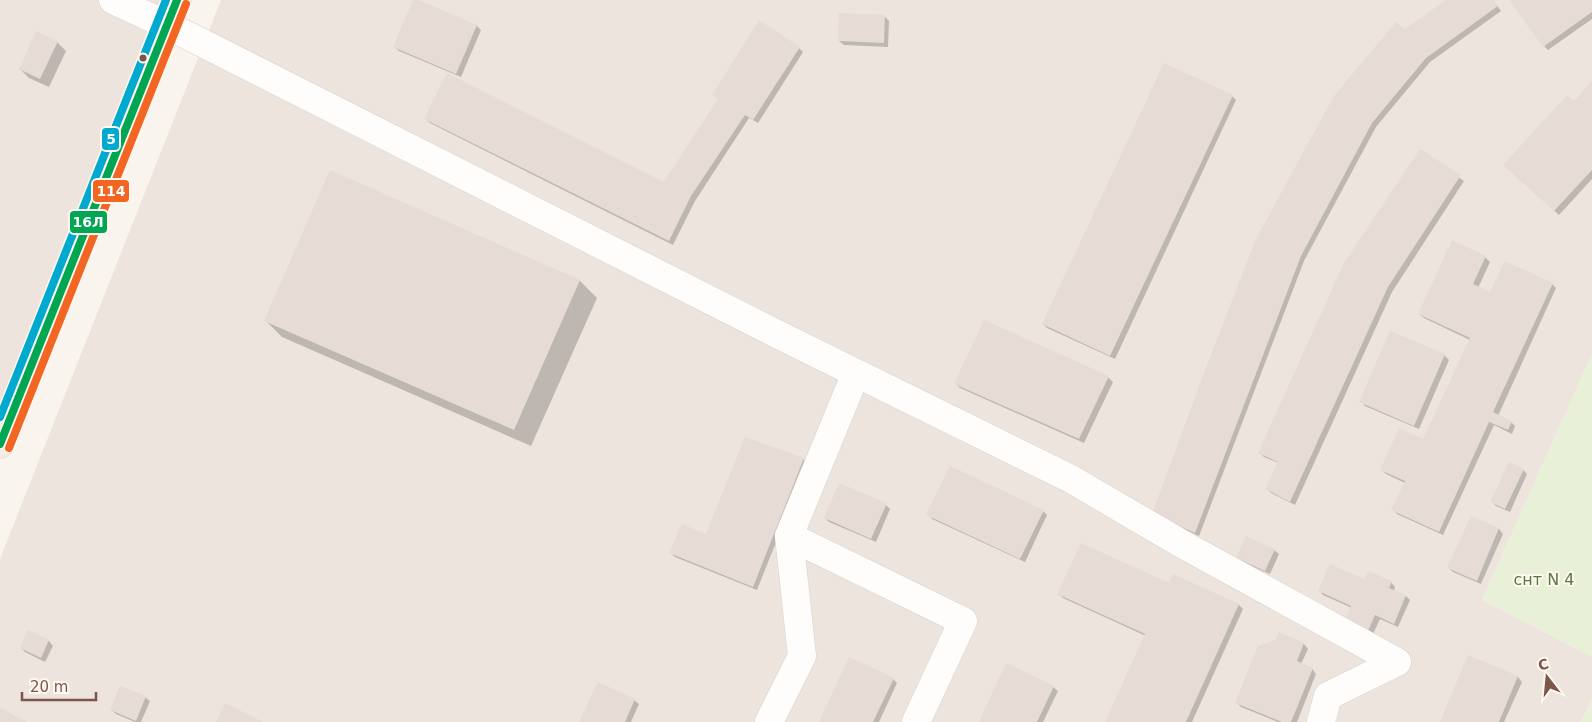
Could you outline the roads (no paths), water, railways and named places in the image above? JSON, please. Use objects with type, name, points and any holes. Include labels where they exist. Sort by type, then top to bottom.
[{"type":"main road","points":[[0,444],[177,0]]},
{"type":"lane","points":[[113,0],[167,25],[856,373],[1071,479],[1182,544],[1397,662],[1328,696],[1321,722]]},
{"type":"lane","points":[[769,722],[802,656],[789,536],[856,373]]},
{"type":"lane","points":[[789,536],[963,621],[916,722]]},
{"type":"park label","name":"снт N 4","points":[[1544,579]]}]
